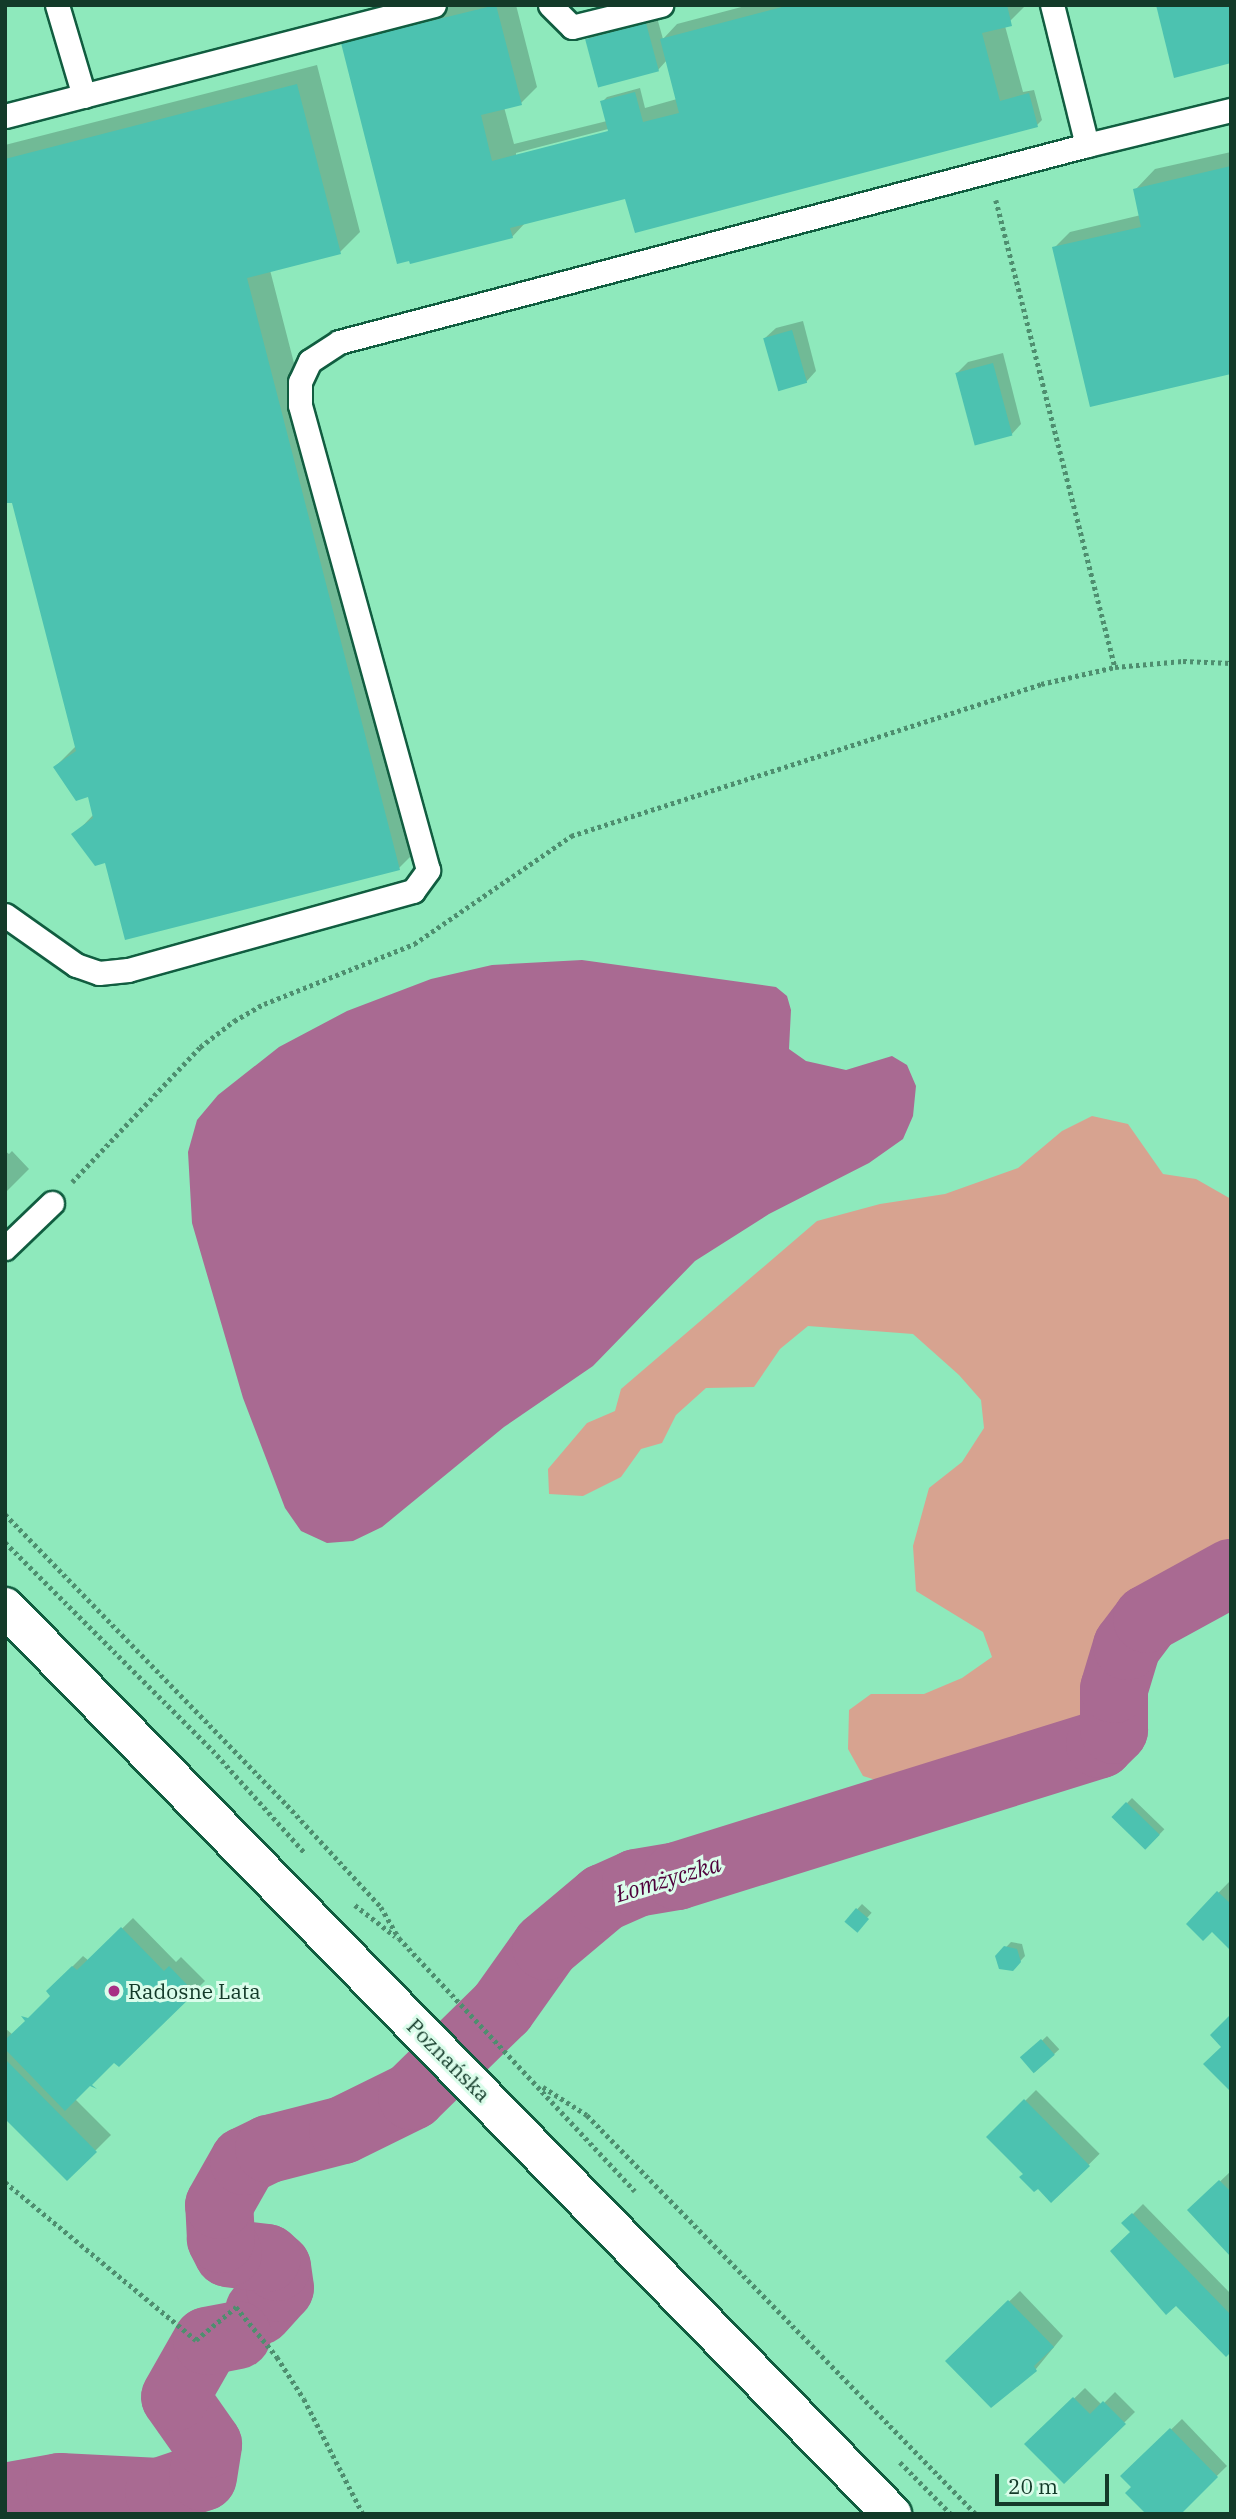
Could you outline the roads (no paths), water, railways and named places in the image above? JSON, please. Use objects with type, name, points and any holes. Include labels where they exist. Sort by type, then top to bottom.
[{"type":"main road","name":"Poznańska","points":[[5,1607],[484,2093],[892,2514]]},
{"type":"lane","points":[[57,5],[84,96]]},
{"type":"lane","points":[[5,116],[434,5]]},
{"type":"lane","points":[[550,5],[572,27],[661,5]]},
{"type":"lane","points":[[1052,5],[1087,145]]},
{"type":"lane","points":[[5,915],[76,965],[99,973],[128,970],[403,896],[424,881],[428,870],[300,405],[300,382],[310,361],[327,347],[1087,145],[1231,110]]},
{"type":"lane","points":[[5,1248],[52,1203]]},
{"type":"waterway","name":"Łomżyczka","points":[[259,2311],[280,2288],[277,2267],[267,2258],[228,2253],[221,2239],[219,2205],[244,2161],[269,2149],[343,2130],[412,2096],[502,2008],[546,1946],[603,1898],[636,1883],[677,1876],[1100,1744],[1114,1730],[1114,1689],[1127,1646],[1147,1619],[1231,1573]]},
{"type":"waterway","name":"Łomżyczka","points":[[5,2497],[60,2487],[159,2492],[203,2477],[208,2444],[175,2397],[207,2341],[237,2335]]},
{"type":"place","name":"Radosne Lata","points":[[114,1991]]}]
